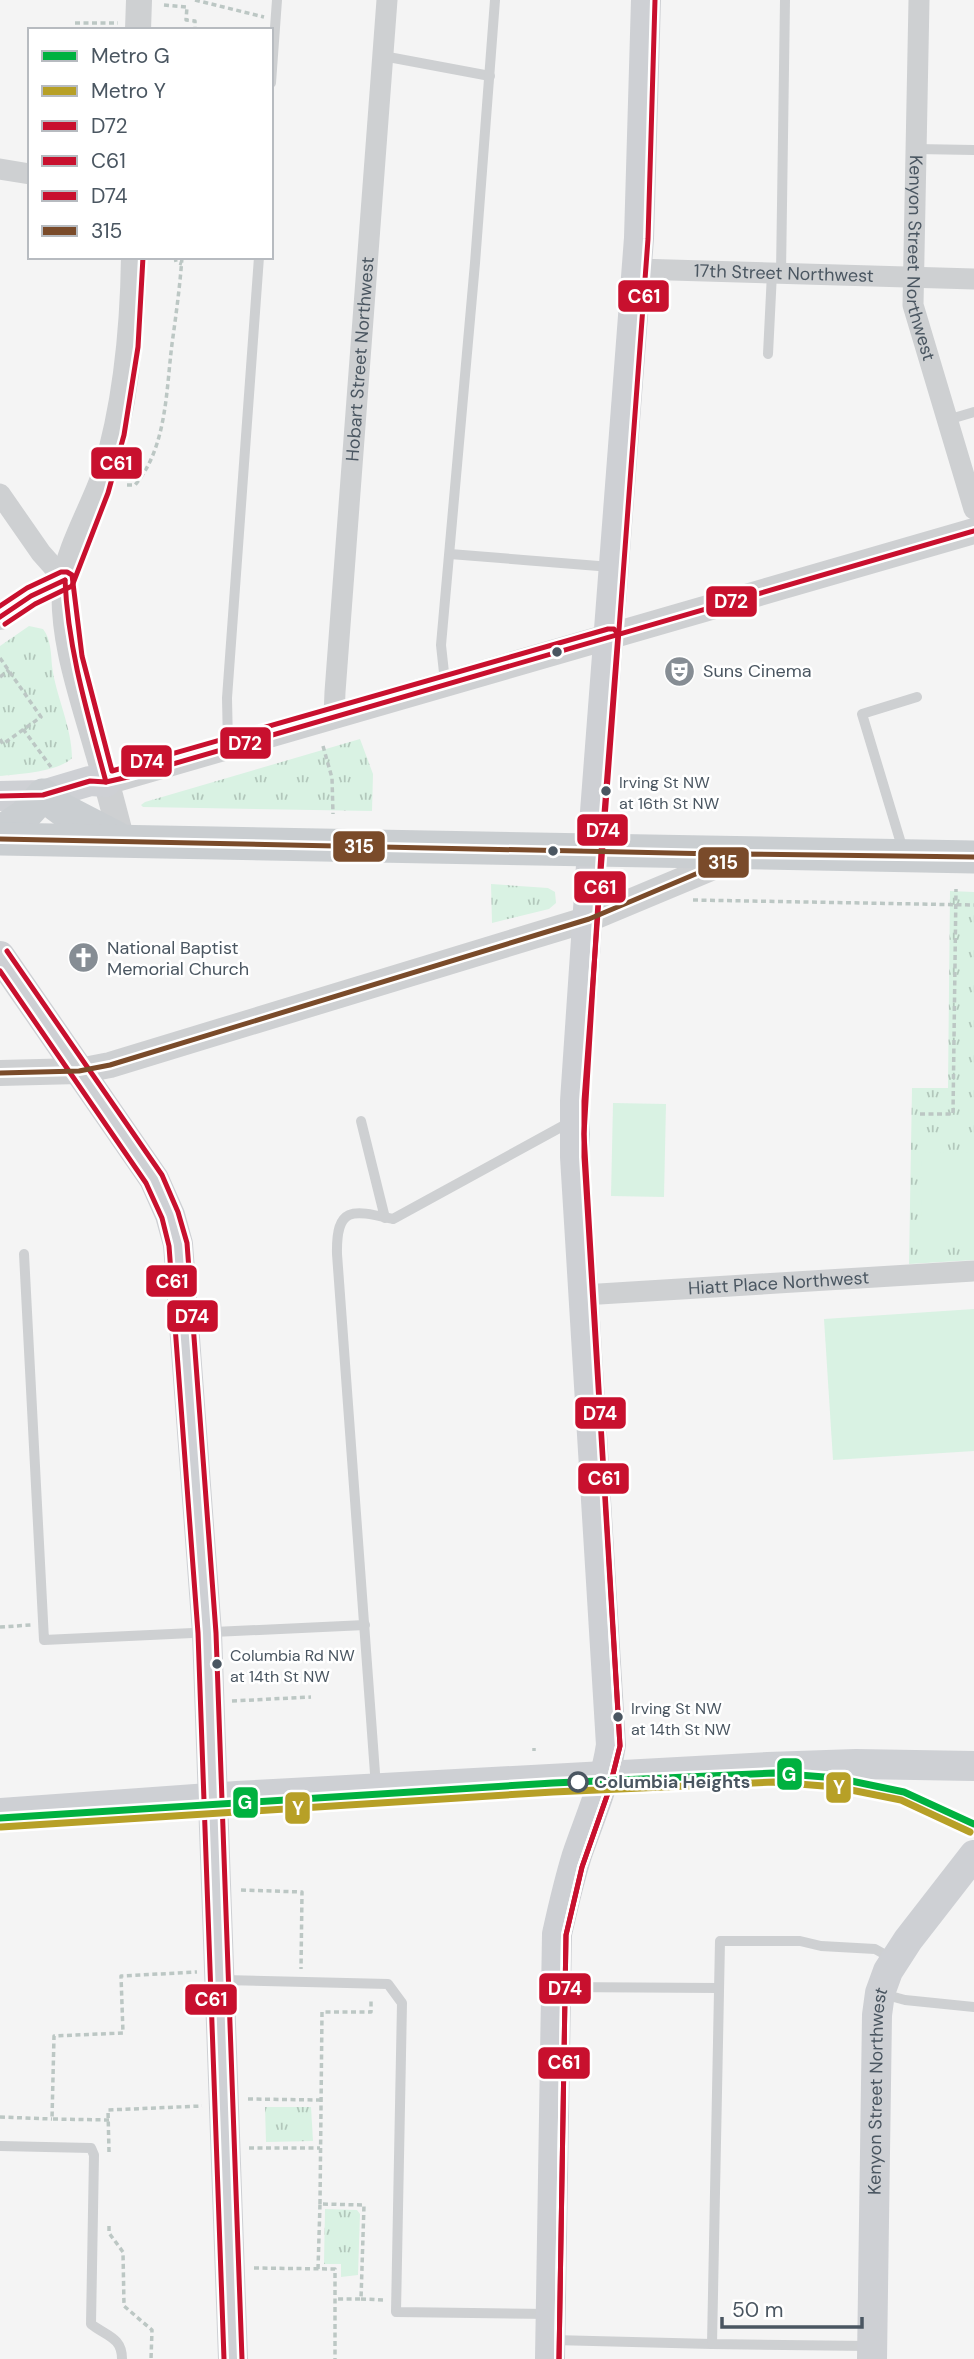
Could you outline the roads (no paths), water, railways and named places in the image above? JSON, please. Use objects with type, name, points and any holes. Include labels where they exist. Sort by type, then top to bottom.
[{"type":"main road","points":[[550,2338],[557,1934],[565,1896],[606,1776],[611,1745],[583,1295],[575,1119],[592,850],[637,269],[643,174],[646,0]]},
{"type":"main road","points":[[0,796],[48,783],[106,782]]},
{"type":"main road","points":[[0,832],[24,816],[48,783]]},
{"type":"main road","points":[[48,783],[63,810],[122,841]]},
{"type":"main road","points":[[0,839],[974,857]]},
{"type":"main road","points":[[0,956],[154,1179],[176,1234],[207,1633],[213,1798],[210,1976],[233,2359]]},
{"type":"main road","points":[[0,1813],[606,1776],[856,1764],[974,1766]]},
{"type":"main road","name":"Kenyon Street Northwest","points":[[872,2353],[877,2015],[880,1993],[888,1970],[908,1940],[974,1855]]},
{"type":"street","name":"Hobart Street Northwest","points":[[334,717],[387,0]]},
{"type":"street","name":"Kenyon Street Northwest","points":[[919,0],[914,305],[974,509]]},
{"type":"street","points":[[128,26],[151,3]]},
{"type":"street","points":[[0,169],[28,174]]},
{"type":"street","points":[[122,841],[74,670],[65,604],[65,580],[72,555],[99,493],[119,414],[130,336],[134,259]]},
{"type":"street","name":"17th Street Northwest","points":[[637,269],[974,279]]},
{"type":"street","points":[[0,494],[41,553],[65,580]]},
{"type":"street","points":[[106,782],[974,531]]},
{"type":"street","points":[[0,617],[31,596],[65,580]]},
{"type":"street","points":[[0,1073],[79,1071],[122,1061],[589,919],[743,854]]},
{"type":"street","name":"Hiatt Place Northwest","points":[[583,1295],[974,1271]]},
{"type":"lane","points":[[273,58],[277,0]]},
{"type":"lane","points":[[446,685],[441,645],[495,0]]},
{"type":"lane","points":[[768,354],[776,273],[785,0]]},
{"type":"lane","points":[[383,56],[489,76]]},
{"type":"lane","points":[[916,149],[974,150]]},
{"type":"lane","points":[[228,748],[227,698],[259,259]]},
{"type":"lane","points":[[947,420],[974,412]]},
{"type":"lane","points":[[450,554],[615,567]]},
{"type":"lane","points":[[905,856],[862,714],[917,697]]},
{"type":"lane","points":[[376,1788],[337,1236],[342,1220],[355,1213],[393,1219],[575,1119]]},
{"type":"lane","points":[[361,1121],[385,1218]]},
{"type":"lane","points":[[24,1254],[44,1640],[365,1625]]},
{"type":"lane","points":[[712,2344],[720,1941],[800,1941],[821,1946],[875,1949],[895,1960]]},
{"type":"lane","points":[[210,1976],[388,1984],[402,2003],[396,2312],[550,2338],[872,2353]]},
{"type":"lane","points":[[556,1987],[719,1988]]},
{"type":"lane","points":[[880,1993],[905,2000],[974,2007]]},
{"type":"lane","points":[[0,2146],[91,2148],[94,2155],[91,2324],[115,2338],[122,2349],[122,2359]]},
{"type":"metro line","name":"G","points":[[0,1818],[553,1783],[774,1773],[837,1778],[904,1792],[974,1824]]},
{"type":"metro line","name":"Y","points":[[1,1827],[553,1792],[774,1782],[836,1787],[901,1800],[970,1832]]},
{"type":"place","name":"Suns Cinema","points":[[680,671]]},
{"type":"place","name":"Irving St NW at 16th St NW","points":[[606,791]]},
{"type":"place","name":"National Baptist Memorial Church","points":[[84,958]]},
{"type":"place","name":"Columbia Rd NW at 14th St NW","points":[[217,1664]]},
{"type":"place","name":"Irving St NW at 14th St NW","points":[[618,1717]]},
{"type":"place","name":"Columbia Heights","points":[[578,1782]]}]
